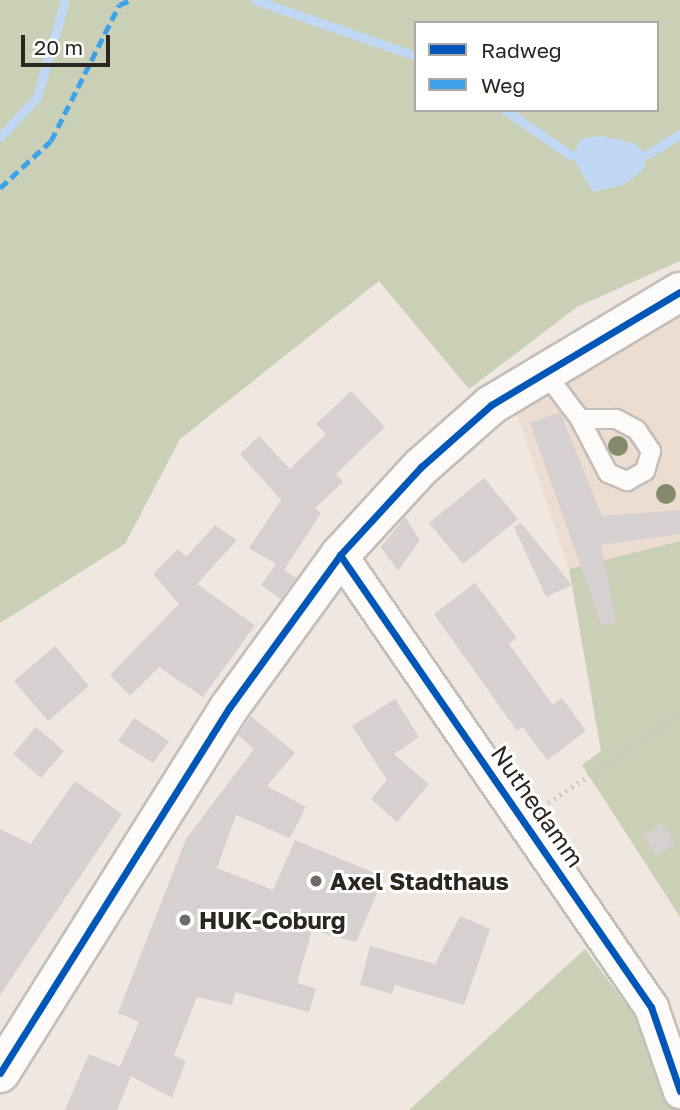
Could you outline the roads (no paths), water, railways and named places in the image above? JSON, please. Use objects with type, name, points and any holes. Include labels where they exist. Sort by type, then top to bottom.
[{"type":"street","points":[[0,1073],[229,708],[340,555],[421,467],[491,405],[543,370],[680,292]]},
{"type":"street","name":"Nuthedamm","points":[[340,555],[652,1007],[680,1091]]},
{"type":"lane","points":[[543,370],[580,419]]},
{"type":"water","points":[[602,136],[633,143],[648,154],[642,171],[623,185],[593,192],[572,156],[581,139]]},
{"type":"waterway","points":[[0,137],[37,97],[65,0]]},
{"type":"waterway","points":[[255,0],[414,55]]},
{"type":"waterway","points":[[508,112],[572,156]]},
{"type":"waterway","points":[[648,154],[680,134]]},
{"type":"place","name":"Axel Stadthaus","points":[[316,881]]},
{"type":"place","name":"HUK-Coburg","points":[[185,920]]}]
